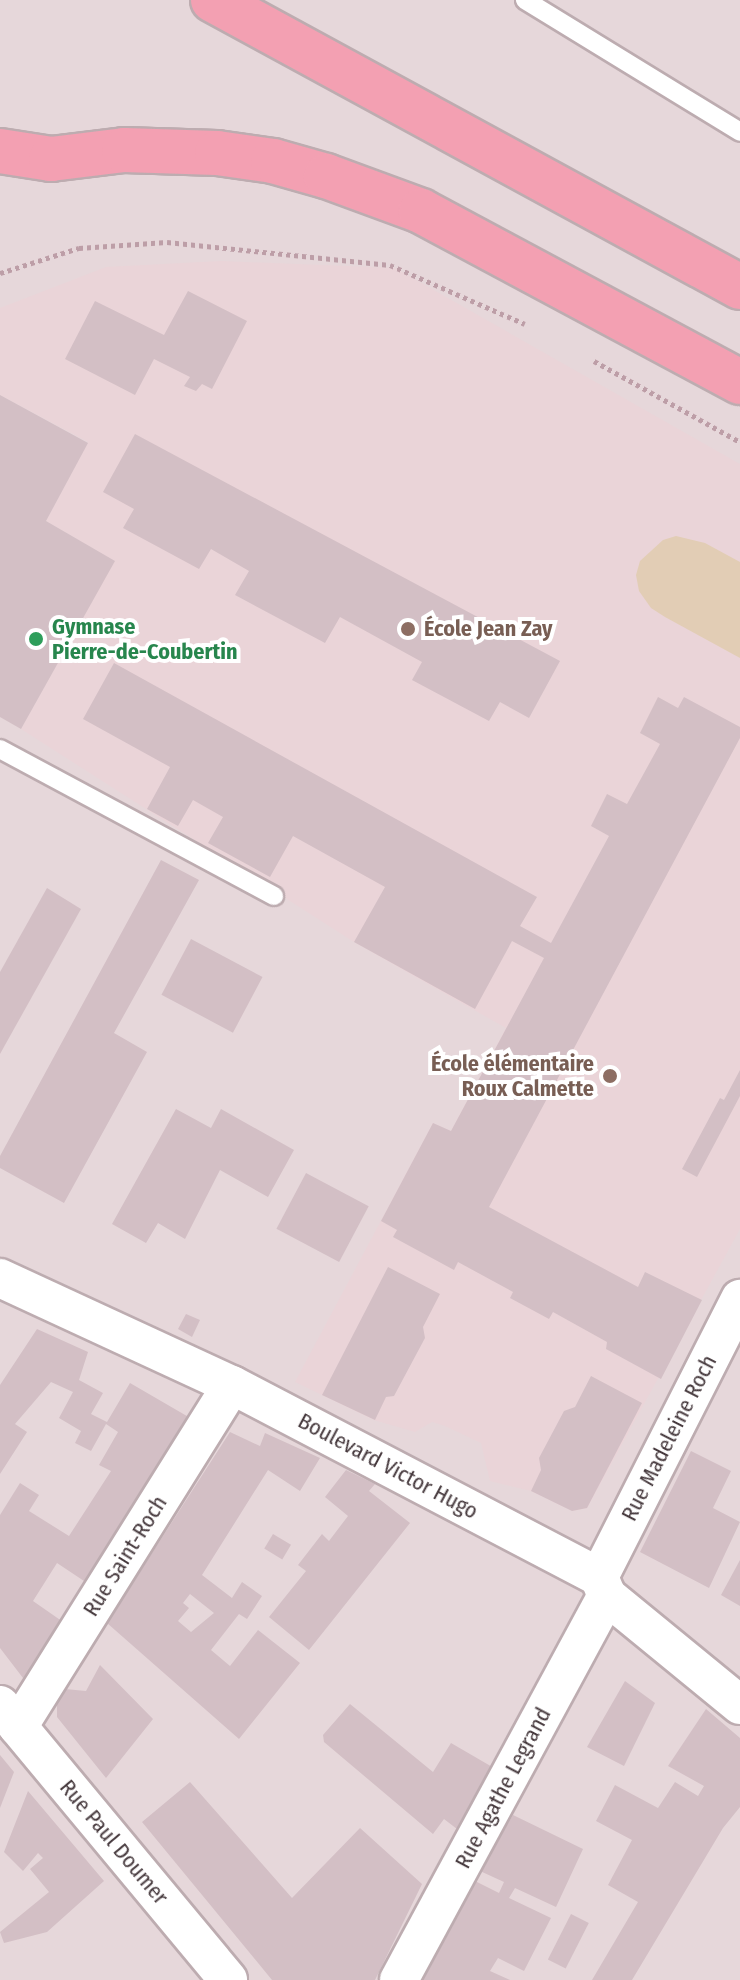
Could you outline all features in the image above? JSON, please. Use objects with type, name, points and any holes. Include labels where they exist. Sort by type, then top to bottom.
[{"type":"main road","points":[[213,0],[740,287]]},
{"type":"main road","points":[[0,151],[51,159],[124,150],[217,153],[273,161],[326,176],[421,211],[740,382]]},
{"type":"main road","points":[[0,181],[51,159]]},
{"type":"street","name":"Boulevard Victor Hugo","points":[[0,1278],[232,1385],[603,1586],[740,1705]]},
{"type":"street","name":"Rue Madeleine Roch","points":[[603,1586],[740,1299]]},
{"type":"street","name":"Rue Saint-Roch","points":[[9,1716],[232,1385]]},
{"type":"street","name":"Rue Agathe Legrand","points":[[399,1980],[603,1586]]},
{"type":"street","name":"Rue Paul Doumer","points":[[9,1716],[228,1980]]},
{"type":"lane","points":[[525,0],[740,132]]},
{"type":"lane","points":[[0,749],[274,896]]},
{"type":"path","points":[[0,273],[79,248],[167,242],[390,265],[529,325]]},
{"type":"path","points":[[583,355],[740,442]]},
{"type":"shaded area","points":[[0,0],[740,0],[740,1980],[0,1980]]},
{"type":"shaded area","name":"École Jean Zay","points":[[221,261],[395,268],[740,464],[740,1229],[587,1508],[572,1511],[531,1491],[490,1481],[481,1443],[445,1426],[432,1422],[415,1432],[374,1420],[295,1382],[433,1123],[451,1131],[506,1028],[354,942],[21,729],[114,561],[46,521],[88,442],[0,395],[0,308],[106,267]]},
{"type":"shaded area","points":[[676,536],[705,543],[740,562],[740,658],[651,608],[639,591],[636,575],[640,561],[663,540]]},
{"type":"building","points":[[188,291],[247,321],[212,389],[202,384],[196,391],[184,386],[190,377],[154,359],[135,395],[65,359],[95,301],[164,335]]},
{"type":"building","name":"Gymnase Pierre-de-Coubertin","points":[[0,395],[88,443],[46,521],[115,561],[21,729],[0,717]]},
{"type":"building","points":[[135,434],[560,661],[529,718],[500,702],[489,721],[412,680],[422,662],[340,617],[325,643],[235,595],[249,571],[211,549],[199,569],[123,528],[134,509],[103,492]]},
{"type":"building","points":[[114,663],[537,897],[520,926],[551,943],[609,836],[591,826],[607,794],[627,804],[660,744],[640,733],[658,697],[678,708],[684,697],[740,727],[740,738],[489,1207],[638,1287],[645,1272],[702,1300],[661,1379],[606,1349],[607,1342],[553,1312],[549,1319],[510,1298],[513,1292],[458,1262],[454,1270],[393,1237],[397,1230],[381,1221],[433,1123],[451,1131],[544,958],[512,941],[475,1009],[354,942],[385,887],[293,836],[270,877],[208,843],[223,817],[193,800],[178,826],[147,809],[170,767],[83,719]]},
{"type":"building","points":[[161,860],[199,880],[114,1033],[147,1052],[64,1203],[0,1168],[0,1156]]},
{"type":"building","points":[[47,888],[81,909],[0,1054],[0,972]]},
{"type":"building","points":[[191,939],[263,977],[233,1033],[161,995]]},
{"type":"building","points":[[740,1070],[740,1096],[697,1177],[682,1169],[720,1098],[724,1100]]},
{"type":"building","points":[[176,1109],[211,1128],[221,1109],[294,1150],[268,1197],[220,1170],[185,1239],[158,1223],[146,1243],[112,1224]]},
{"type":"building","points":[[306,1173],[369,1206],[339,1262],[276,1229]]},
{"type":"building","points":[[388,1267],[440,1294],[423,1327],[425,1338],[394,1396],[386,1397],[375,1420],[322,1395]]},
{"type":"building","points":[[186,1314],[200,1320],[192,1337],[178,1329]]},
{"type":"building","points":[[37,1329],[88,1352],[79,1380],[103,1393],[91,1414],[107,1422],[130,1383],[192,1419],[90,1585],[57,1563],[33,1601],[66,1624],[33,1677],[23,1678],[0,1648],[0,1515],[20,1483],[39,1495],[29,1511],[69,1536],[111,1471],[99,1465],[118,1432],[106,1424],[91,1451],[75,1443],[81,1431],[59,1418],[73,1392],[51,1382],[15,1424],[27,1432],[0,1474],[0,1385]]},
{"type":"building","points":[[591,1376],[642,1403],[587,1508],[572,1511],[531,1491],[541,1470],[539,1458],[564,1411],[575,1407]]},
{"type":"building","points":[[230,1432],[260,1446],[265,1433],[320,1458],[300,1491],[268,1470],[202,1575],[232,1598],[242,1582],[262,1596],[247,1619],[239,1614],[211,1650],[230,1666],[258,1630],[300,1663],[239,1739],[107,1623]],"holes":[[[190,1594],[214,1613],[191,1632],[178,1621],[189,1608],[183,1603]]]},
{"type":"building","points":[[691,1451],[731,1471],[713,1508],[740,1522],[709,1588],[640,1552]]},
{"type":"building","points":[[346,1470],[375,1484],[369,1491],[410,1523],[309,1650],[269,1617],[306,1571],[298,1565],[322,1534],[329,1541],[348,1516],[325,1497]]},
{"type":"building","points":[[273,1534],[291,1545],[282,1559],[264,1549]]},
{"type":"building","points":[[740,1560],[740,1606],[721,1595]]},
{"type":"building","points":[[100,1665],[153,1719],[106,1778],[57,1717],[57,1700],[65,1689],[86,1691]]},
{"type":"building","points":[[625,1681],[655,1703],[624,1766],[587,1747]]},
{"type":"building","points":[[350,1704],[433,1772],[451,1743],[494,1768],[457,1829],[444,1819],[433,1834],[324,1742],[323,1735]]},
{"type":"building","points":[[706,1709],[740,1738],[740,1807],[723,1828],[632,1980],[592,1980],[638,1902],[608,1885],[632,1840],[596,1821],[615,1785],[658,1808],[675,1782],[698,1796],[704,1786],[668,1766]]},
{"type":"building","points":[[0,1755],[14,1772],[0,1808]]},
{"type":"building","points":[[190,1782],[292,1898],[360,1828],[422,1884],[375,1980],[272,1980],[142,1822]]},
{"type":"building","points":[[28,1791],[104,1881],[47,1932],[4,1943],[0,1932],[49,1892],[30,1869],[43,1858],[38,1853],[23,1871],[4,1852]]},
{"type":"building","points":[[513,1815],[583,1849],[556,1907],[515,1888],[509,1898],[551,1918],[524,1971],[498,1958],[490,1971],[510,1980],[423,1980],[475,1881],[499,1893],[504,1882],[480,1871]]},
{"type":"building","points":[[571,1914],[589,1923],[566,1969],[548,1959]]},
{"type":"place","name":"École Jean Zay","points":[[408,629]]},
{"type":"place","name":"Gymnase Pierre-de-Coubertin","points":[[36,639]]},
{"type":"place","name":"École élémentaire Roux Calmette","points":[[610,1076]]}]
